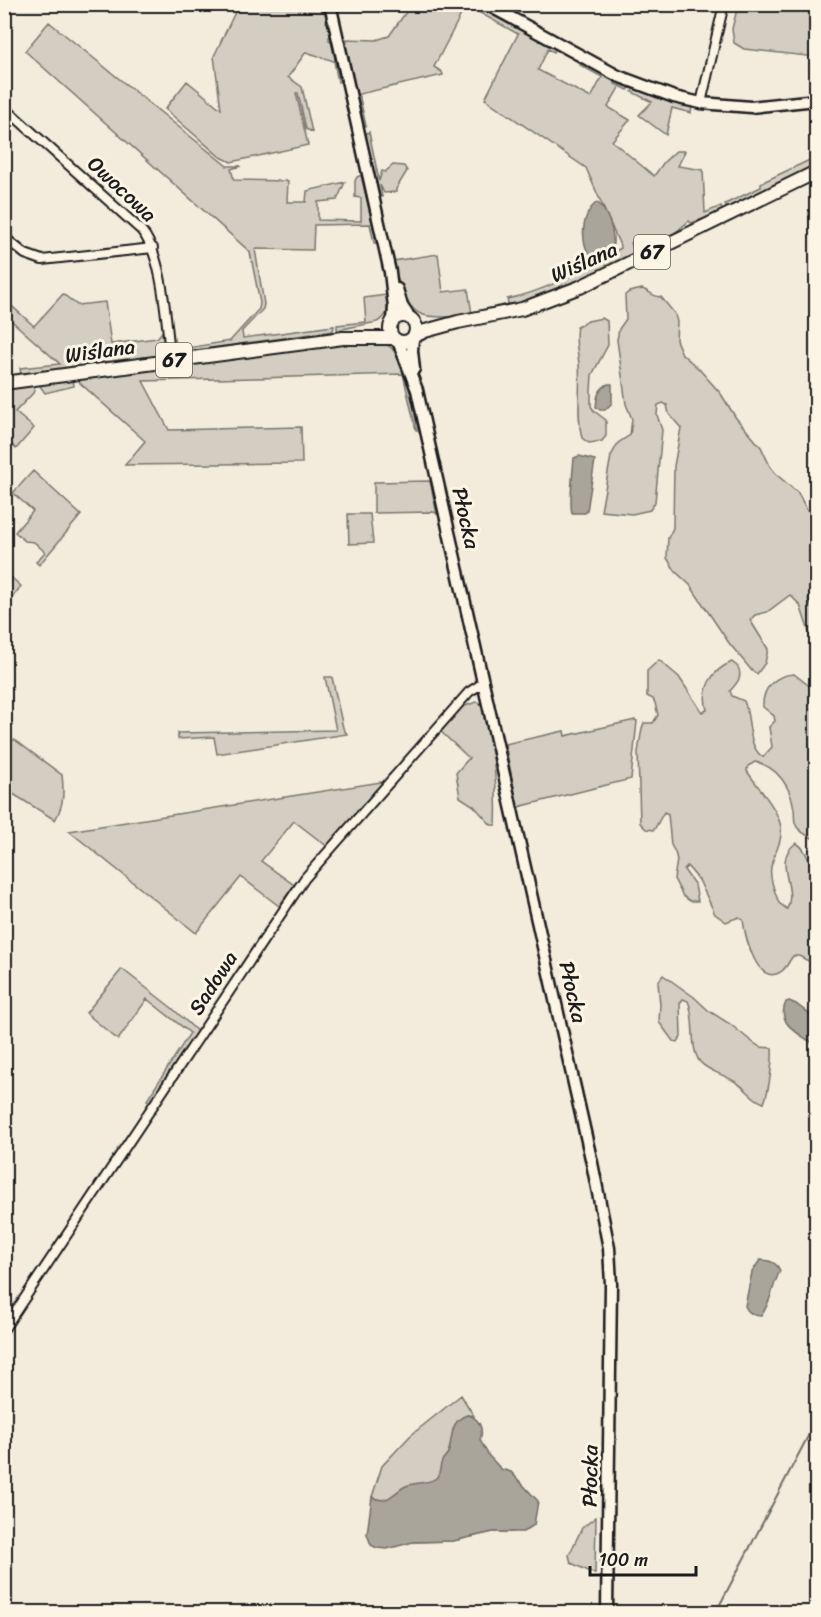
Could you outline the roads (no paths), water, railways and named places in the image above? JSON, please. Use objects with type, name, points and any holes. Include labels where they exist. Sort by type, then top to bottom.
[{"type":"main road","points":[[330,4],[390,272],[394,304],[390,329],[396,339]]},
{"type":"main road","points":[[486,4],[618,76],[657,92],[701,103],[766,106],[816,100]]},
{"type":"main road","name":"Wiślana","points":[[413,337],[425,331],[458,322],[522,309],[580,287],[816,172]]},
{"type":"main road","points":[[390,272],[402,306],[416,329],[413,337]]},
{"type":"main road","name":"67","points":[[393,321],[401,316],[412,319]]},
{"type":"main road","name":"Wiślana","points":[[412,319],[458,322]]},
{"type":"main road","name":"Wiślana","points":[[4,383],[344,338],[380,328],[393,321]]},
{"type":"main road","name":"67","points":[[396,339],[406,342],[413,337]]},
{"type":"main road","name":"Płocka","points":[[413,337],[412,351],[417,390],[590,1151],[609,1248],[611,1284],[607,1612]]},
{"type":"main road","name":"Wiślana","points":[[344,338],[396,339]]},
{"type":"main road","name":"Płocka","points":[[396,339],[417,390]]},
{"type":"street","points":[[701,103],[724,4]]},
{"type":"street","name":"Owocowa","points":[[4,107],[141,230],[153,248],[171,361]]},
{"type":"street","points":[[4,237],[25,254],[42,260],[153,248]]},
{"type":"street","name":"Sadowa","points":[[4,1329],[308,873],[469,692],[483,683]]},
{"type":"waterway","points":[[716,1612],[816,1421]]}]
